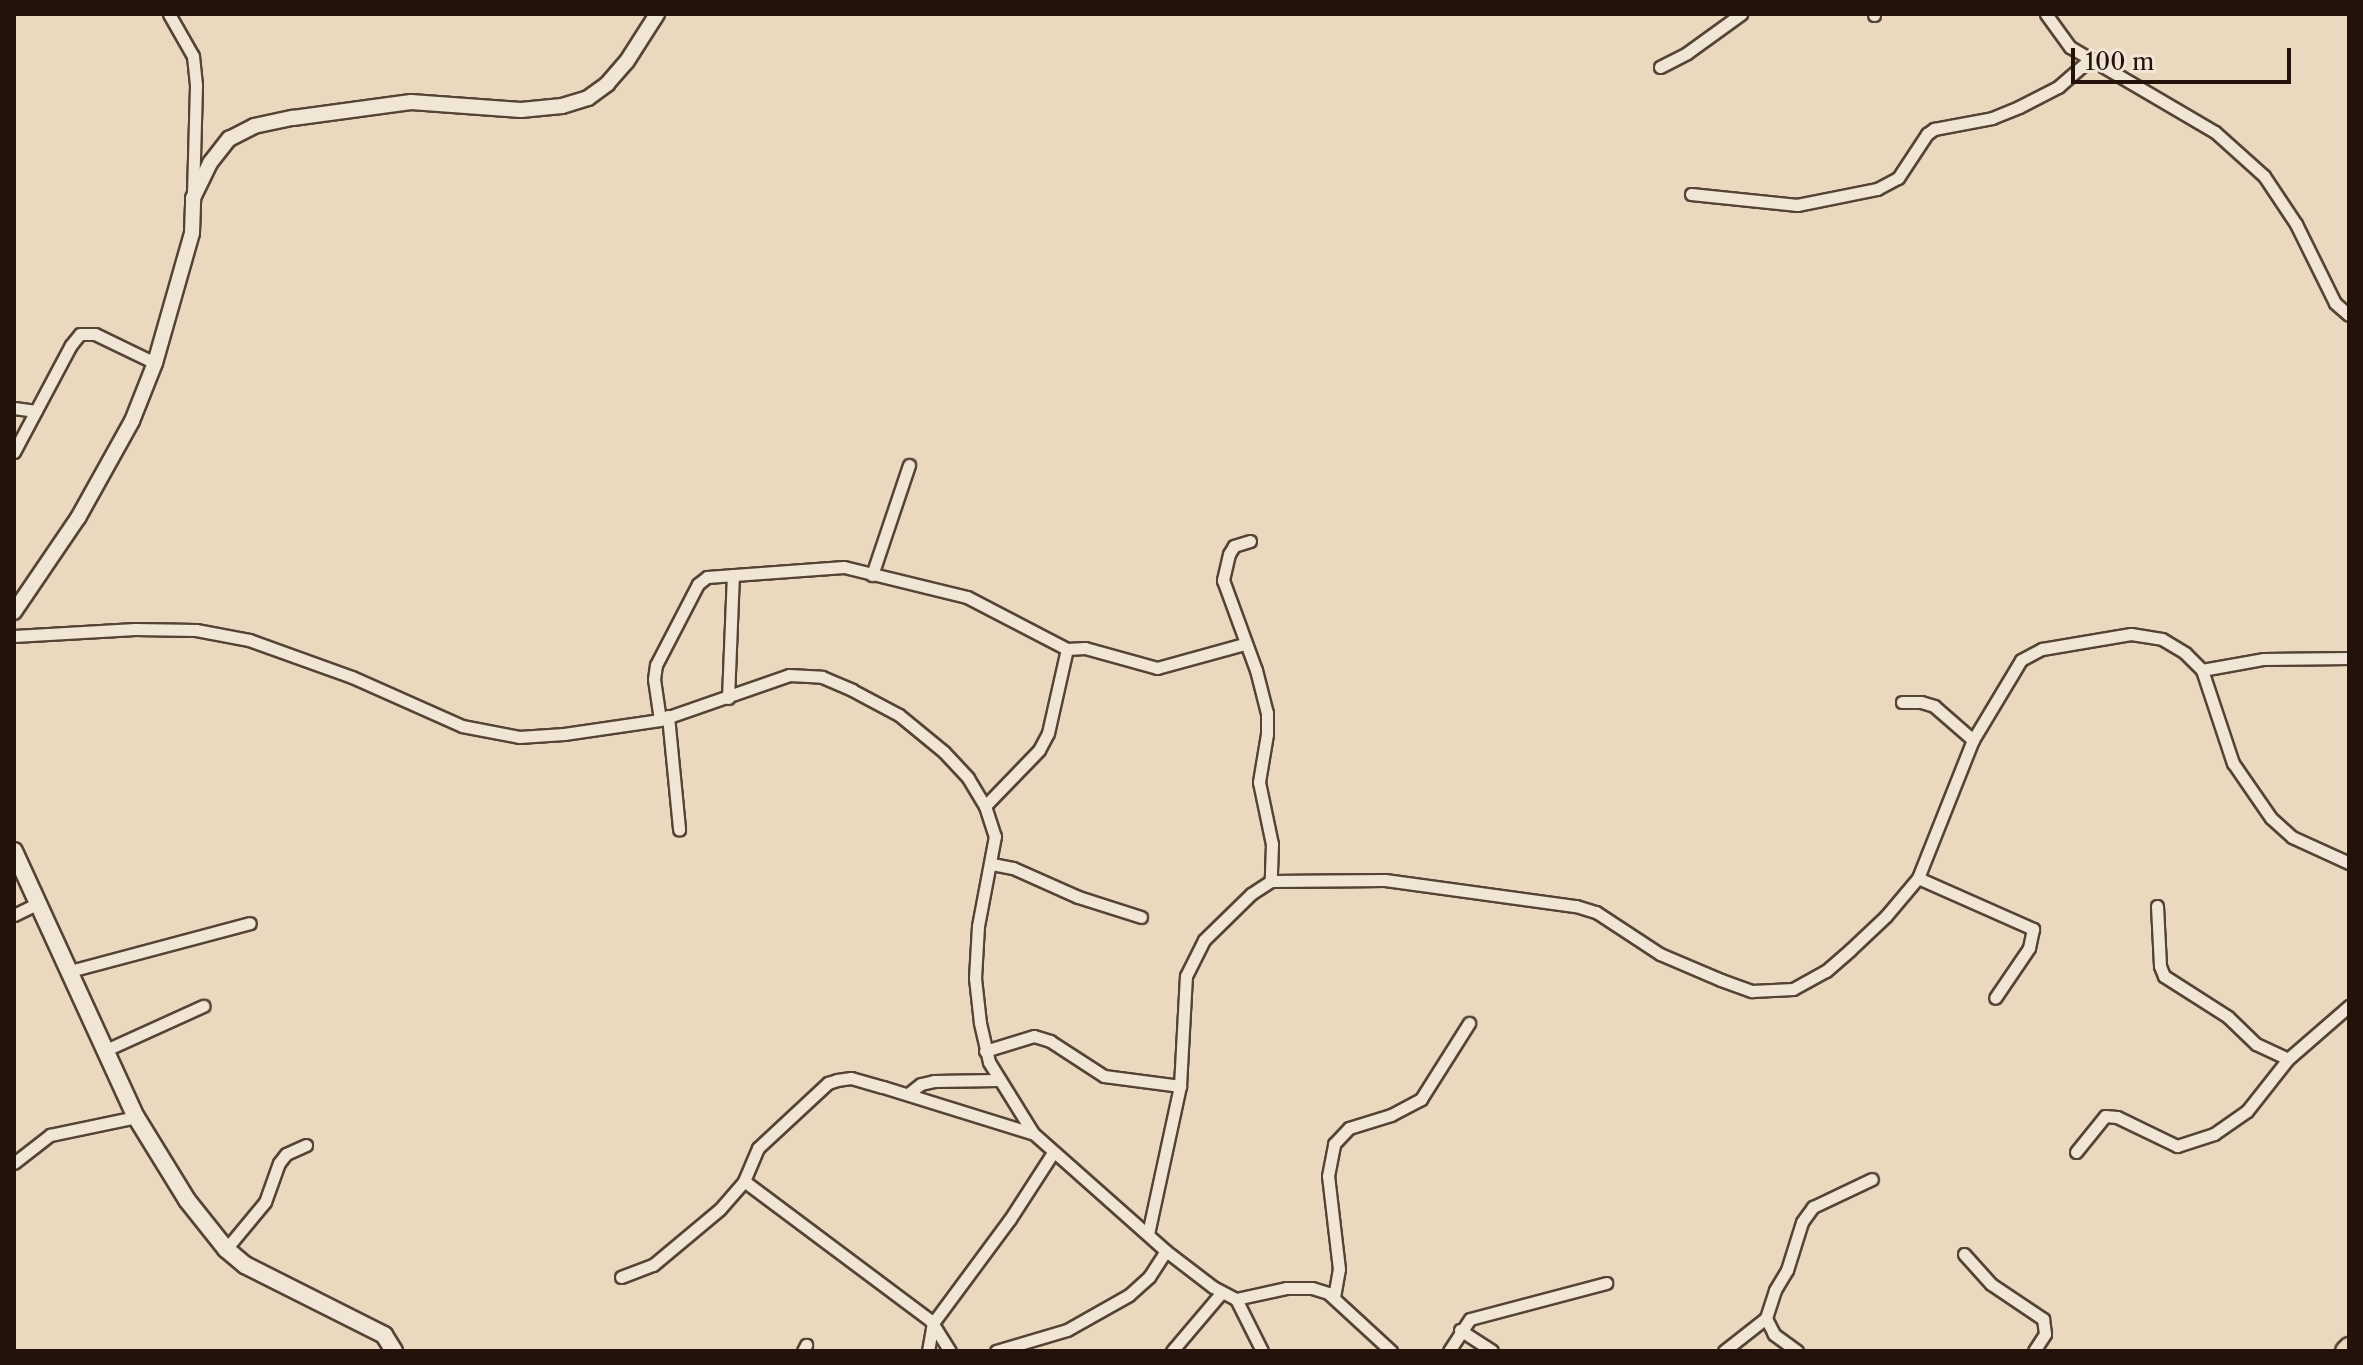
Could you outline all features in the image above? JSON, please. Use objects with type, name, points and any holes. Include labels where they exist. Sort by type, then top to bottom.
[{"type":"main road","points":[[14,851],[136,1117],[187,1200],[226,1249],[270,1279],[384,1335],[394,1351]]},
{"type":"street","points":[[16,604],[78,518],[132,421],[155,363],[192,233],[196,86],[193,56],[169,14]]},
{"type":"street","points":[[193,198],[210,163],[229,139],[254,126],[411,102],[521,110],[562,106],[588,98],[607,84],[627,61],[657,14]]},
{"type":"street","points":[[1660,67],[1687,53],[1741,14]]},
{"type":"street","points":[[2046,14],[2070,47],[2215,132],[2264,176],[2296,224],[2335,303],[2349,315]]},
{"type":"street","points":[[1691,194],[1797,205],[1888,186],[1905,169],[1927,134],[1934,129],[1992,118],[2019,107],[2058,87],[2089,60]]},
{"type":"street","points":[[14,452],[71,345],[80,334],[95,334],[155,363]]},
{"type":"street","points":[[14,408],[36,411]]},
{"type":"street","points":[[872,575],[909,465]]},
{"type":"street","points":[[1250,541],[1234,546],[1223,580],[1256,670],[1267,713],[1267,734],[1259,782],[1272,844],[1271,881]]},
{"type":"street","points":[[679,829],[664,718],[654,679],[656,665],[698,584],[707,577],[832,566],[967,597],[1067,649],[1085,648],[1157,668],[1244,644]]},
{"type":"street","points":[[728,698],[733,575]]},
{"type":"street","points":[[14,636],[196,630],[249,640],[352,677],[462,726],[519,737],[564,734],[664,718],[789,675],[806,674],[842,686],[899,715],[944,752],[968,778],[985,806],[995,836],[978,926],[975,978],[985,1051],[998,1080],[1033,1133],[1052,1154],[1166,1251],[1236,1299],[1262,1351]]},
{"type":"street","points":[[1148,1234],[1180,1086],[1186,976],[1204,940],[1235,909],[1271,881],[1385,880],[1576,906],[1596,912],[1660,954],[1752,991],[1793,989],[1826,971],[1886,916],[1918,878],[1973,740],[2018,664],[2030,653],[2131,634],[2162,639],[2185,653],[2202,670],[2233,763],[2271,818],[2292,837],[2349,863]]},
{"type":"street","points":[[985,806],[1039,750],[1048,733],[1067,649]]},
{"type":"street","points":[[2202,670],[2264,659],[2349,658]]},
{"type":"street","points":[[1902,702],[1934,706],[1973,740]]},
{"type":"street","points":[[992,864],[1013,868],[1078,897],[1141,917]]},
{"type":"street","points":[[1918,878],[2033,929],[2029,948],[1995,998]]},
{"type":"street","points":[[14,915],[37,904]]},
{"type":"street","points":[[2157,906],[2160,966],[2164,976],[2228,1017],[2256,1044],[2288,1059]]},
{"type":"street","points":[[70,971],[250,923]]},
{"type":"street","points":[[106,1050],[203,1006]]},
{"type":"street","points":[[2076,1152],[2105,1116],[2117,1117],[2177,1146],[2214,1134],[2247,1111],[2288,1059],[2349,1006]]},
{"type":"street","points":[[1334,1297],[1339,1269],[1328,1176],[1334,1144],[1349,1128],[1391,1115],[1421,1099],[1469,1023]]},
{"type":"street","points":[[985,1051],[1034,1036],[1062,1047],[1104,1076],[1180,1086]]},
{"type":"street","points":[[621,1277],[653,1265],[720,1209],[744,1181],[758,1148],[828,1083],[851,1078],[1033,1133]]},
{"type":"street","points":[[908,1094],[921,1084],[934,1081],[998,1080]]},
{"type":"street","points":[[15,1157],[50,1135],[136,1117]]},
{"type":"street","points":[[226,1249],[265,1202],[279,1163],[286,1154],[306,1145]]},
{"type":"street","points":[[928,1351],[933,1323],[1010,1219],[1052,1154]]},
{"type":"street","points":[[1724,1351],[1766,1318],[1775,1290],[1787,1270],[1802,1222],[1813,1207],[1872,1179]]},
{"type":"street","points":[[744,1181],[933,1323],[950,1351]]},
{"type":"street","points":[[996,1351],[1067,1330],[1116,1302],[1149,1277],[1166,1251]]},
{"type":"street","points":[[1964,1254],[1991,1284],[2043,1319],[2045,1334],[2034,1351]]},
{"type":"street","points":[[1449,1351],[1470,1319],[1606,1283]]},
{"type":"street","points":[[1236,1299],[1286,1288],[1312,1288],[1334,1297],[1391,1351]]},
{"type":"street","points":[[1172,1351],[1222,1292]]},
{"type":"street","points":[[1766,1318],[1774,1334],[1797,1351]]},
{"type":"street","points":[[1460,1330],[1492,1351]]}]
